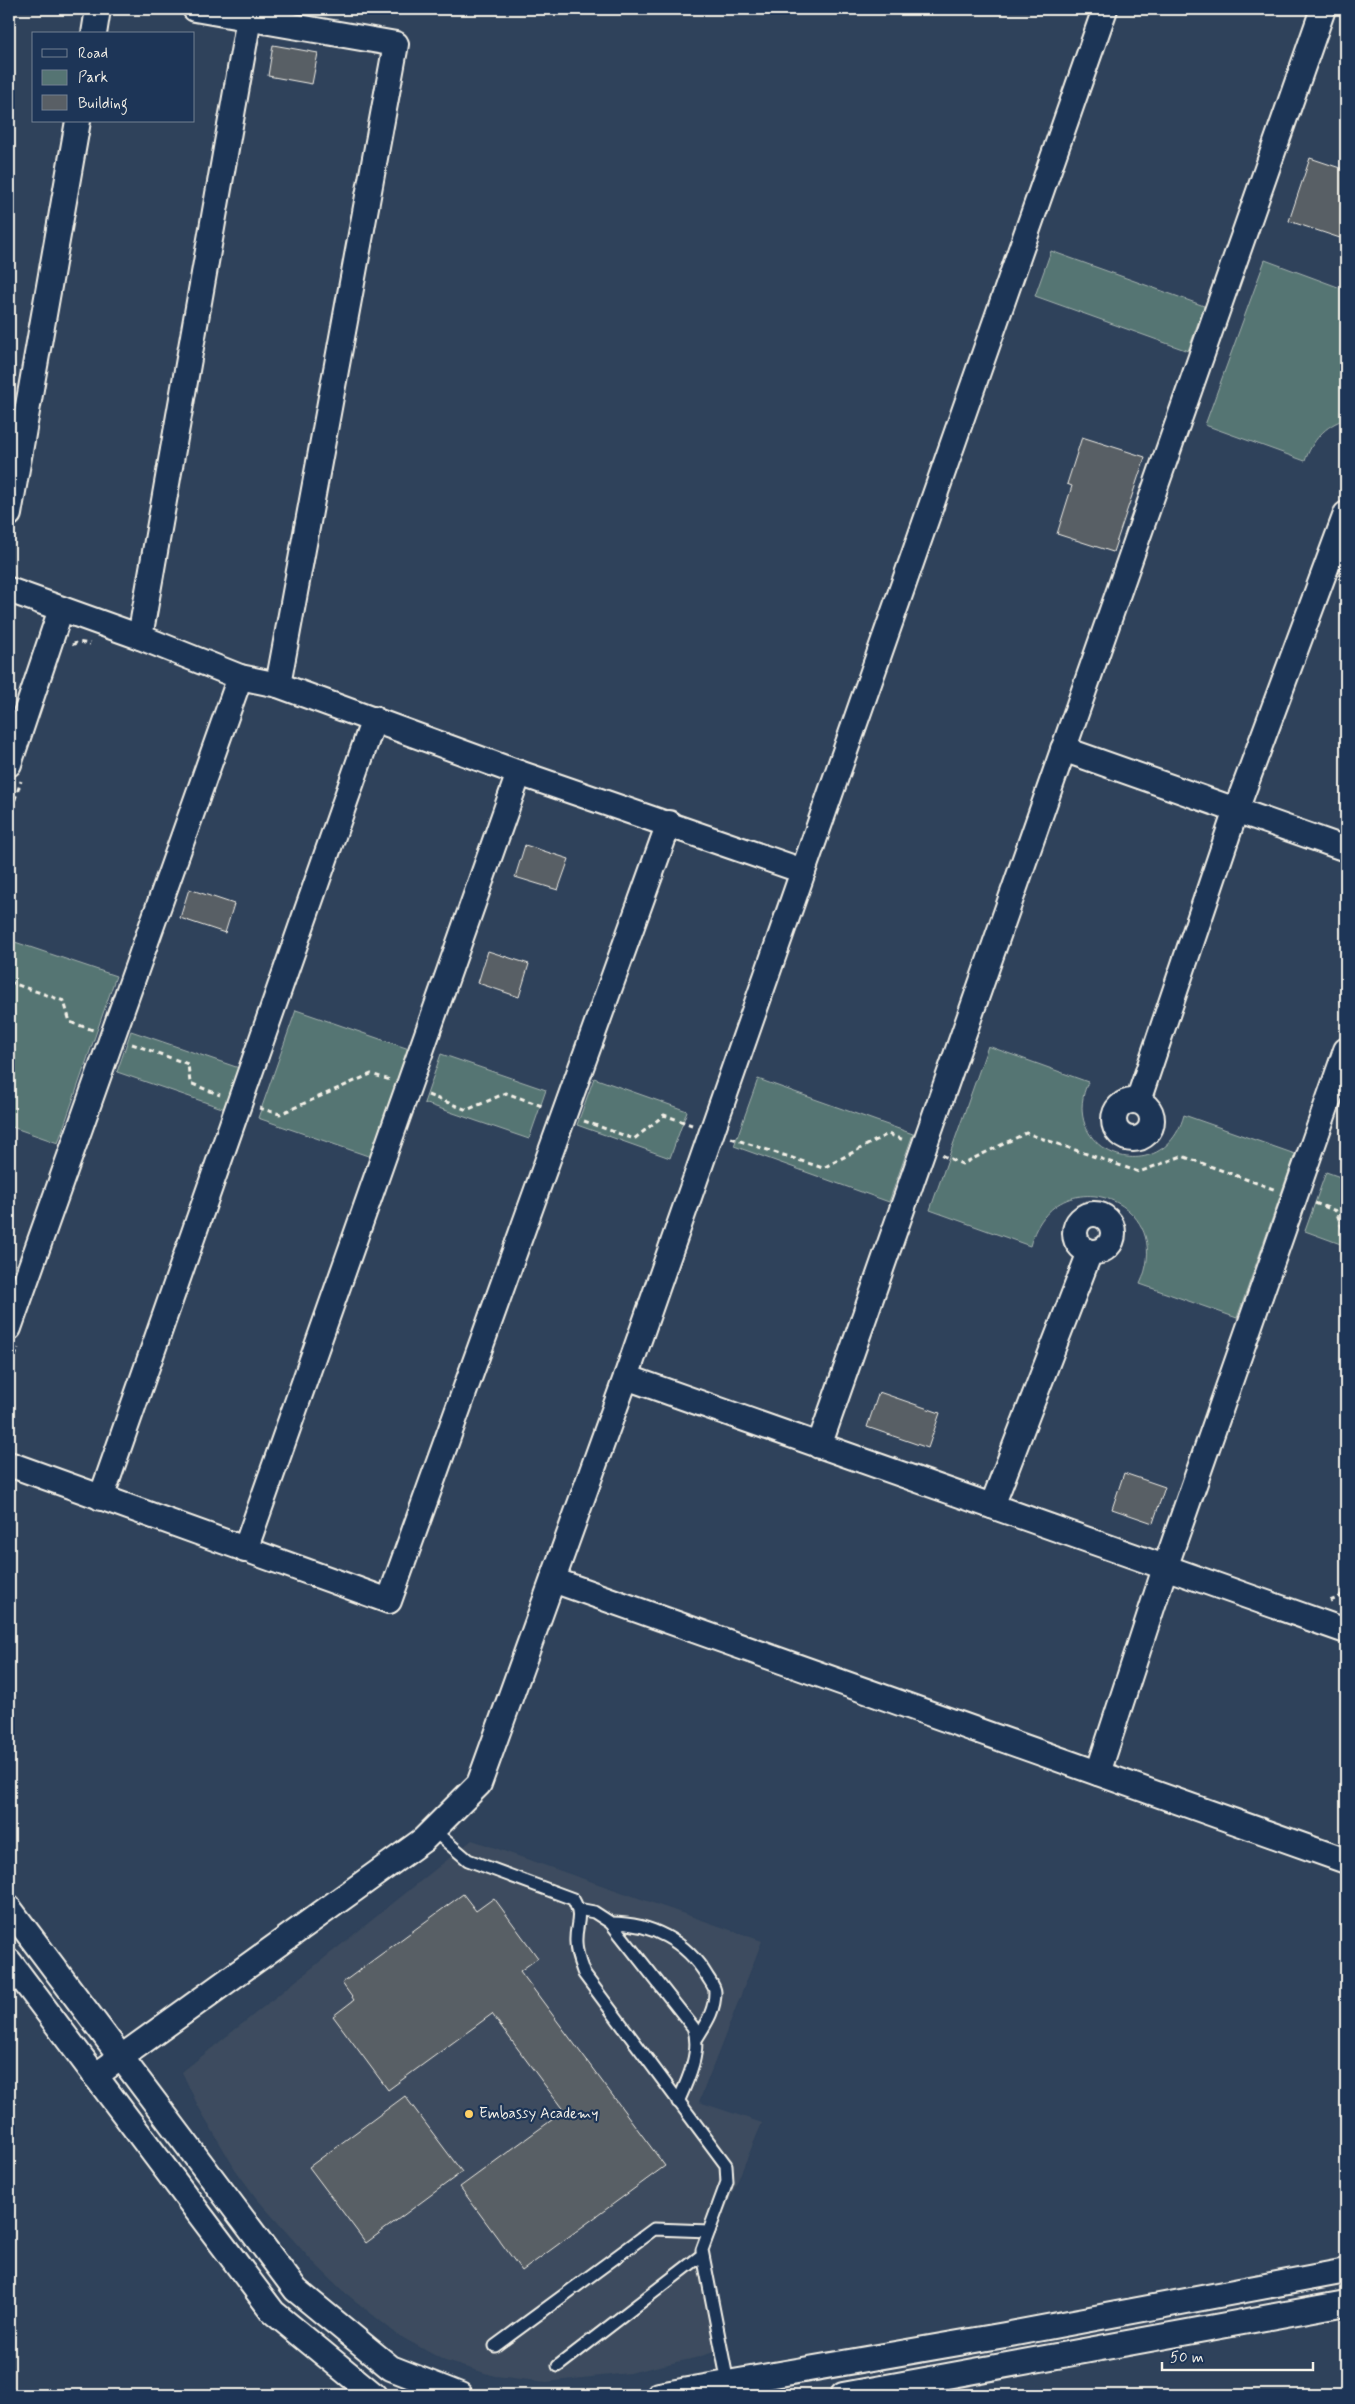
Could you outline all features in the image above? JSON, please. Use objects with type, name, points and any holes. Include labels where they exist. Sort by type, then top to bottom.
[{"type":"street","points":[[94,32],[98,9]]},
{"type":"street","points":[[195,9],[396,44],[278,685]]},
{"type":"street","points":[[95,2076],[423,1840],[479,1784],[626,1377],[1105,9]]},
{"type":"street","points":[[819,1446],[1323,9]]},
{"type":"street","points":[[140,637],[248,18]]},
{"type":"street","points":[[9,514],[78,122]]},
{"type":"street","points":[[1138,1101],[1236,810],[1346,514]]},
{"type":"street","points":[[9,590],[140,637],[240,676],[278,685],[519,773],[669,823],[803,871]]},
{"type":"street","points":[[15,772],[61,609]]},
{"type":"street","points":[[14,1337],[112,1037],[240,676]]},
{"type":"street","points":[[101,1498],[253,1106],[374,719]]},
{"type":"street","points":[[1064,749],[1346,849]]},
{"type":"street","points":[[245,1550],[519,773]]},
{"type":"street","points":[[9,1464],[389,1601],[669,823]]},
{"type":"street","points":[[1098,1773],[1165,1568],[1309,1201],[1346,1050]]},
{"type":"street","points":[[992,1506],[1090,1252]]},
{"type":"street","points":[[626,1377],[1346,1631]]},
{"type":"street","points":[[553,1580],[1346,1861]]},
{"type":"street","points":[[9,1908],[296,2290],[390,2368],[460,2395]]},
{"type":"street","points":[[9,1961],[273,2312],[374,2395]]},
{"type":"street","points":[[659,2395],[1005,2335],[1346,2270]]},
{"type":"street","points":[[844,2395],[1346,2303]]},
{"type":"lane","points":[[432,1830],[468,1860],[572,1899],[578,1909],[579,1924],[576,1940],[578,1958],[584,1974],[726,2165],[727,2182],[702,2255],[728,2383]]},
{"type":"lane","points":[[578,1909],[594,1912],[611,1923],[693,2028],[697,2038]]},
{"type":"lane","points":[[611,1923],[633,1923],[654,1930],[682,1946],[702,1968],[716,1990],[713,2012],[697,2038],[687,2082],[678,2102]]},
{"type":"lane","points":[[495,2346],[654,2229],[709,2231]]},
{"type":"lane","points":[[558,2366],[702,2255]]},
{"type":"path","points":[[69,646],[78,642],[92,645]]},
{"type":"path","points":[[9,817],[15,772]]},
{"type":"path","points":[[9,982],[64,1001],[70,1022],[188,1064],[190,1083],[280,1114],[371,1074],[467,1110],[506,1093],[634,1139],[664,1115],[823,1168],[888,1134],[962,1164],[1026,1133],[1139,1172],[1182,1156],[1336,1211],[1346,1233]]},
{"type":"path","points":[[9,1374],[14,1337]]},
{"type":"path","points":[[1322,1601],[1335,1600],[1340,1597],[1346,1582]]},
{"type":"shaded area","name":"Embassy Academy","points":[[472,1840],[762,1941],[699,2102],[762,2123],[706,2256],[727,2348],[695,2358],[629,2373],[546,2382],[495,2376],[445,2361],[398,2335],[343,2291],[311,2260],[257,2199],[235,2169],[198,2106],[182,2072]]},
{"type":"green space","points":[[1051,251],[1204,306],[1188,351],[1035,296]]},
{"type":"green space","points":[[1265,260],[1346,290],[1346,419],[1332,425],[1320,435],[1311,447],[1305,461],[1205,425]]},
{"type":"green space","points":[[9,940],[116,976],[58,1143],[9,1126]]},
{"type":"green space","points":[[296,1010],[409,1049],[371,1157],[258,1118]]},
{"type":"green space","points":[[131,1031],[239,1068],[225,1109],[117,1072]]},
{"type":"green space","points":[[988,1046],[1088,1082],[1082,1107],[1087,1128],[1099,1144],[1116,1154],[1136,1157],[1156,1152],[1173,1139],[1184,1115],[1295,1154],[1237,1318],[1140,1284],[1147,1254],[1143,1229],[1129,1211],[1109,1199],[1086,1196],[1063,1202],[1043,1218],[1030,1246],[930,1210]]},
{"type":"green space","points":[[441,1054],[546,1090],[529,1139],[424,1103]]},
{"type":"green space","points":[[594,1078],[687,1111],[670,1158],[577,1125]]},
{"type":"green space","points":[[758,1079],[913,1134],[889,1202],[734,1146]]},
{"type":"green space","points":[[1326,1172],[1346,1179],[1346,1246],[1305,1231]]},
{"type":"building","points":[[273,45],[318,53],[312,84],[268,76]]},
{"type":"building","points":[[1310,158],[1346,170],[1346,240],[1289,221]]},
{"type":"building","points":[[1082,437],[1145,457],[1113,552],[1057,534],[1072,486],[1067,484]]},
{"type":"building","points":[[525,845],[569,859],[558,890],[515,877]]},
{"type":"building","points":[[189,889],[234,904],[225,933],[180,918]]},
{"type":"building","points":[[488,951],[529,964],[519,997],[478,983]]},
{"type":"building","points":[[879,1392],[940,1413],[928,1448],[867,1427]]},
{"type":"building","points":[[1124,1473],[1165,1487],[1153,1523],[1112,1509]]},
{"type":"building","points":[[463,1894],[476,1911],[494,1898],[538,1958],[520,1971],[665,2166],[522,2271],[460,2187],[564,2111],[492,2014],[388,2090],[333,2016],[354,2000],[342,1983]]},
{"type":"building","points":[[405,2096],[462,2172],[366,2243],[309,2167]]},
{"type":"place","name":"Embassy Academy","points":[[469,2114]]}]
